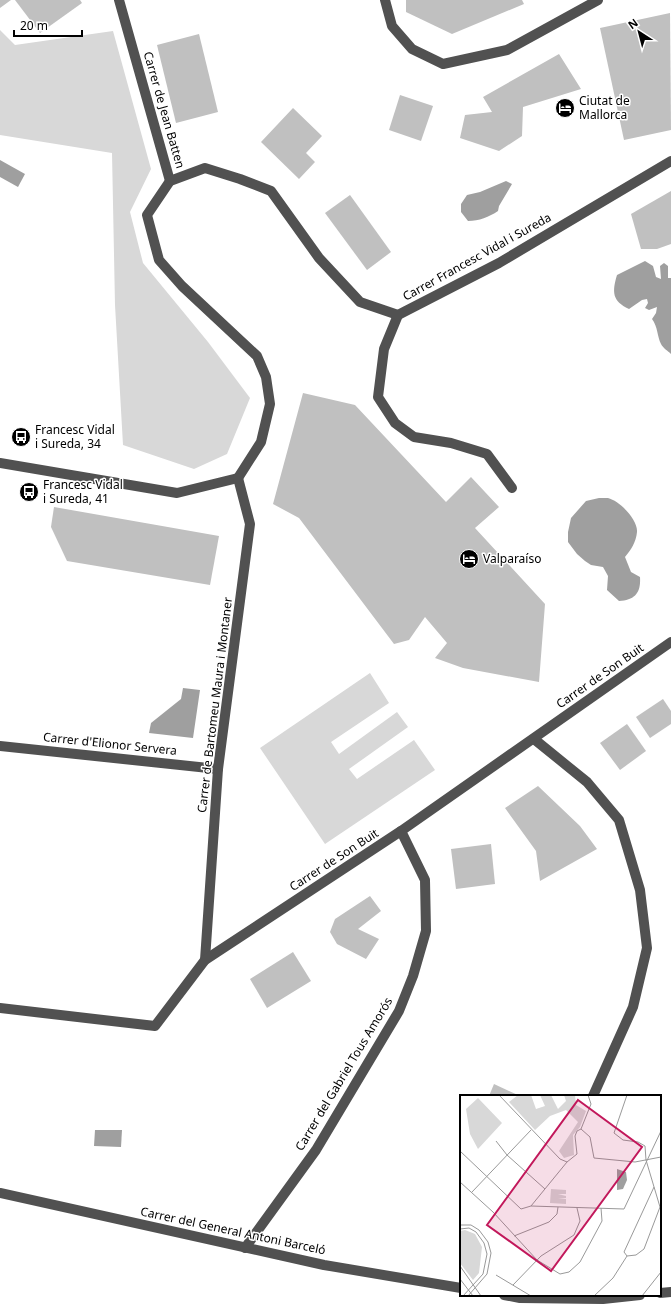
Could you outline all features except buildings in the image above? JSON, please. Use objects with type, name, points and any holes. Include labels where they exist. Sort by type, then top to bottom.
[{"type":"street","name":"Carrer de Jean Batten","points":[[119,0],[170,180]]},
{"type":"street","points":[[385,0],[392,26],[412,49],[443,64],[507,50],[598,0]]},
{"type":"street","name":"Carrer Francesc Vidal i Sureda","points":[[170,180],[204,168],[240,179],[271,191],[319,258],[360,302],[398,315],[499,263],[671,161]]},
{"type":"street","points":[[0,463],[177,493],[238,478],[261,442],[270,404],[266,376],[257,356],[182,286],[159,260],[147,215],[170,180]]},
{"type":"street","points":[[398,315],[384,349],[378,397],[395,423],[414,437],[451,443],[487,454],[512,488]]},
{"type":"street","name":"Carrer de Bartomeu Maura i Montaner","points":[[205,960],[218,769],[250,524],[238,478]]},
{"type":"street","name":"Carrer de Son Buit","points":[[0,1008],[155,1026],[205,960],[402,831],[671,642]]},
{"type":"street","points":[[534,739],[587,782],[619,820],[640,890],[647,948],[633,1007],[593,1095]]},
{"type":"street","name":"Carrer d'Elionor Servera","points":[[0,746],[218,769]]},
{"type":"street","name":"Carrer del Gabriel Tous Amorós","points":[[245,1248],[316,1150],[398,1011],[414,976],[426,930],[425,880],[402,831]]},
{"type":"street","name":"Carrer del General Antoni Barceló","points":[[0,1193],[324,1265],[460,1288]]},
{"type":"street","points":[[661,1293],[671,1292]]},
{"type":"street","points":[[507,1296],[520,1300],[602,1299],[630,1296]]},
{"type":"shaded area","points":[[0,30],[15,45],[113,31],[151,169],[130,212],[143,263],[208,342],[250,398],[227,454],[194,469],[123,445],[115,305],[112,153],[0,135]]},
{"type":"shaded area","points":[[0,160],[25,174],[18,187],[0,177]]},
{"type":"shaded area","points":[[506,181],[512,184],[499,206],[498,211],[484,218],[468,221],[461,212],[461,204],[467,195],[480,192]]},
{"type":"shaded area","points":[[645,261],[653,266],[656,277],[661,279],[660,266],[664,263],[668,266],[668,278],[671,278],[671,354],[661,344],[652,319],[656,313],[657,307],[649,310],[645,308],[648,303],[647,299],[642,300],[629,309],[619,303],[616,299],[614,286],[617,275]]},
{"type":"shaded area","points":[[599,498],[608,498],[618,503],[635,522],[637,527],[634,542],[625,557],[631,572],[640,577],[640,583],[636,595],[629,599],[619,601],[607,590],[608,576],[603,567],[591,565],[585,561],[577,554],[568,542],[568,532],[571,518],[586,501]]},
{"type":"shaded area","points":[[370,673],[389,703],[331,742],[339,754],[397,712],[408,727],[349,769],[357,779],[414,740],[435,770],[325,844],[260,748]]},
{"type":"shaded area","points":[[183,688],[200,690],[193,738],[149,733],[151,723],[181,699]]},
{"type":"shaded area","points":[[95,1130],[122,1130],[121,1147],[94,1146]]},
{"type":"place","name":"Ciutat de Mallorca","points":[[565,108]]},
{"type":"place","name":"Francesc Vidal i Sureda, 34","points":[[21,437]]},
{"type":"place","name":"Francesc Vidal i Sureda, 41","points":[[29,492]]},
{"type":"place","name":"Valparaíso","points":[[469,559]]}]
